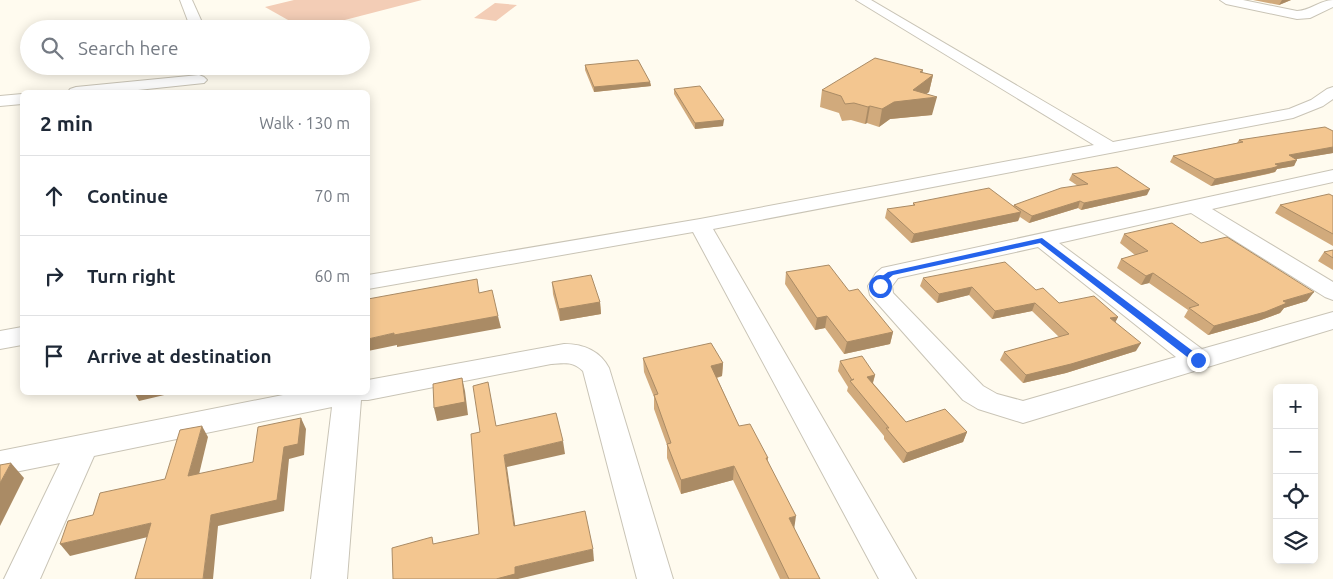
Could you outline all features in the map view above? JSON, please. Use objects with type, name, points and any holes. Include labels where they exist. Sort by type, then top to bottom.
[{"type":"street","points":[[186,0],[194,20]]},
{"type":"street","points":[[862,0],[1111,148]]},
{"type":"street","points":[[1226,0],[1297,15],[1305,15],[1333,2]]},
{"type":"street","points":[[97,90],[200,80]]},
{"type":"street","points":[[370,282],[700,225],[1111,148],[1293,112],[1317,103],[1333,92]]},
{"type":"street","points":[[0,101],[20,99]]},
{"type":"street","points":[[1333,176],[890,273],[884,278],[880,286],[882,294],[973,393],[988,402],[1023,412],[1333,320]]},
{"type":"street","points":[[1312,181],[1333,192]]},
{"type":"street","points":[[1194,206],[1333,292]]},
{"type":"street","points":[[700,225],[898,579]]},
{"type":"street","points":[[1042,240],[1198,360]]},
{"type":"street","points":[[0,340],[20,336]]},
{"type":"street","points":[[370,389],[550,355],[579,354],[588,358],[596,368],[655,579]]},
{"type":"street","points":[[0,463],[341,395]]},
{"type":"street","points":[[329,579],[356,395]]},
{"type":"street","points":[[22,579],[83,447]]},
{"type":"shaded area","points":[[294,0],[422,0],[345,20],[288,20],[265,7]]},
{"type":"shaded area","points":[[495,3],[517,5],[496,21],[474,18]]},
{"type":"building","points":[[875,58],[923,70],[920,72],[933,75],[913,90],[937,97],[894,102],[882,109],[854,103],[845,104],[841,96],[822,90]]},
{"type":"building","points":[[638,60],[650,82],[594,87],[585,65]]},
{"type":"building","points":[[700,86],[724,120],[695,123],[674,89]]},
{"type":"building","points":[[1325,127],[1333,131],[1333,147],[1289,155],[1297,160],[1275,164],[1279,166],[1272,168],[1215,179],[1173,156],[1243,142],[1239,140]]},
{"type":"building","points":[[1117,167],[1150,189],[1084,203],[1080,201],[1032,216],[1014,205],[1061,188],[1088,184],[1072,174]]},
{"type":"building","points":[[989,188],[1021,212],[914,234],[887,209],[915,205],[913,203]]},
{"type":"building","points":[[1329,194],[1333,196],[1333,234],[1280,205]]},
{"type":"building","points":[[1172,223],[1201,243],[1227,237],[1314,292],[1283,301],[1287,303],[1265,312],[1214,326],[1189,308],[1199,305],[1153,273],[1146,276],[1121,259],[1148,251],[1124,234]]},
{"type":"building","points":[[1333,250],[1333,258],[1324,252]]},
{"type":"building","points":[[1005,262],[1036,290],[1043,288],[1059,303],[1094,296],[1118,317],[1110,318],[1141,343],[1026,375],[1004,352],[1069,334],[1035,303],[995,311],[972,287],[939,294],[923,278]]},
{"type":"building","points":[[829,265],[849,291],[858,289],[893,332],[847,342],[827,316],[817,318],[786,272]]},
{"type":"building","points":[[591,275],[600,302],[559,309],[552,282]]},
{"type":"building","points":[[477,279],[479,293],[492,290],[498,316],[370,339],[370,299]]},
{"type":"building","points":[[711,343],[723,363],[711,366],[739,426],[750,424],[768,458],[766,458],[796,516],[789,518],[820,579],[789,579],[734,466],[681,480],[667,444],[671,443],[654,395],[658,394],[643,358]]},
{"type":"building","points":[[862,356],[875,375],[867,377],[906,422],[945,409],[967,432],[907,453],[850,381],[852,380],[840,361]]},
{"type":"building","points":[[462,378],[465,402],[434,408],[433,384]]},
{"type":"building","points":[[488,382],[496,426],[556,413],[563,441],[504,455],[514,526],[585,511],[593,549],[515,567],[515,574],[496,579],[393,579],[392,548],[432,537],[433,544],[479,534],[471,434],[480,432],[473,386]]},
{"type":"building","points":[[301,418],[298,444],[284,447],[277,500],[211,515],[203,579],[135,579],[151,523],[60,544],[68,521],[93,515],[100,493],[165,479],[180,430],[202,426],[188,476],[253,462],[258,427]]},
{"type":"building","points":[[11,463],[0,483],[0,465]]},
{"type":"route","points":[[880,286],[884,278],[890,273],[1042,240],[1198,360]]}]
